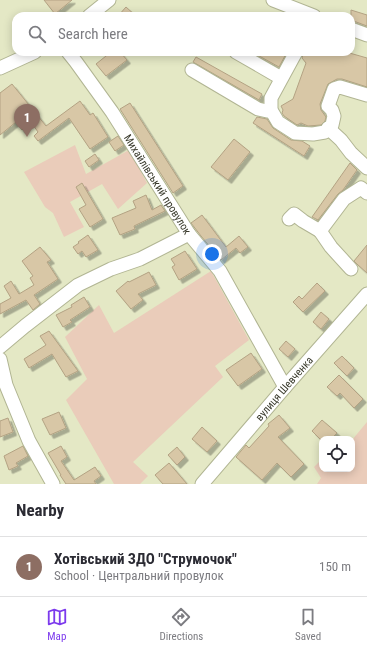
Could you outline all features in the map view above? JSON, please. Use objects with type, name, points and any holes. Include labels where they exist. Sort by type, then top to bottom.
[{"type":"street","points":[[94,12],[108,0]]},
{"type":"street","points":[[273,0],[304,12]]},
{"type":"street","points":[[355,31],[367,35]]},
{"type":"street","points":[[0,68],[26,56]]},
{"type":"street","name":"Михайлівський провулок","points":[[0,347],[24,326],[78,285],[112,269],[140,259],[189,234],[112,112],[71,56]]},
{"type":"street","points":[[243,56],[281,78]]},
{"type":"street","points":[[294,56],[271,98],[271,110],[278,122],[295,133],[312,134],[325,132],[332,125],[334,116],[332,110],[328,106],[334,89],[340,87],[367,95]]},
{"type":"street","points":[[192,70],[258,109],[267,111],[271,110]]},
{"type":"street","points":[[328,128],[342,140],[351,153],[367,168]]},
{"type":"street","points":[[320,231],[344,199],[365,187]]},
{"type":"street","points":[[289,219],[294,214],[320,231],[331,247],[351,269]]},
{"type":"street","points":[[189,234],[220,271],[284,387]]},
{"type":"street","name":"вулиця Шевченка","points":[[202,484],[284,387],[367,294]]},
{"type":"street","points":[[0,359],[6,386],[29,441],[53,484]]},
{"type":"shaded area","points":[[75,145],[86,174],[129,150],[147,183],[118,209],[102,184],[70,202],[84,227],[64,237],[53,213],[45,207],[24,172]]},
{"type":"shaded area","points":[[211,271],[249,340],[215,366],[223,377],[133,462],[148,476],[140,484],[114,484],[66,400],[87,379],[65,337],[99,305],[114,333]]},
{"type":"shaded area","points":[[367,422],[367,484],[317,484],[321,478],[314,467],[319,462],[319,472],[355,472],[355,436]]},
{"type":"building","points":[[44,0],[72,0],[57,12],[53,12]]},
{"type":"building","points":[[126,7],[132,12],[122,12]]},
{"type":"building","points":[[351,10],[367,15],[367,26],[355,22],[355,12],[351,12]]},
{"type":"building","points":[[355,55],[367,58],[367,87],[342,79],[337,79],[328,84],[320,104],[321,110],[326,117],[325,121],[321,125],[308,126],[301,123],[297,125],[284,116],[281,106],[293,99],[306,63],[302,58],[303,56],[355,56]]},
{"type":"building","points":[[106,56],[124,56],[127,60],[106,76],[96,64]]},
{"type":"building","points":[[259,56],[285,56],[279,67]]},
{"type":"building","points":[[196,57],[262,94],[259,100],[193,62]]},
{"type":"building","points":[[12,84],[46,126],[80,101],[90,115],[93,113],[108,137],[90,149],[69,118],[38,141],[34,136],[38,132],[31,122],[22,130],[16,122],[0,135],[0,93]]},
{"type":"building","points":[[130,103],[183,186],[173,193],[120,109]]},
{"type":"building","points":[[257,117],[267,119],[273,128],[291,140],[302,141],[310,146],[304,156],[253,123]]},
{"type":"building","points":[[118,136],[124,145],[115,151],[109,142]]},
{"type":"building","points":[[234,139],[250,152],[228,180],[211,167]]},
{"type":"building","points":[[95,154],[99,160],[89,167],[85,161]]},
{"type":"building","points":[[350,163],[357,170],[343,190],[338,194],[318,220],[312,217]]},
{"type":"building","points":[[82,183],[103,219],[90,227],[79,209],[86,205],[76,187]]},
{"type":"building","points":[[146,195],[152,210],[161,205],[165,211],[134,226],[135,229],[120,235],[112,218],[136,208],[133,201]]},
{"type":"building","points":[[202,215],[226,247],[239,236],[248,247],[240,253],[236,248],[221,260],[191,223]]},
{"type":"building","points":[[88,235],[98,250],[86,257],[82,251],[78,254],[73,247]]},
{"type":"building","points":[[367,245],[367,273],[354,261]]},
{"type":"building","points":[[40,247],[51,260],[47,262],[58,279],[34,295],[40,304],[33,310],[26,300],[0,314],[0,304],[11,298],[4,286],[11,281],[19,294],[34,285],[30,278],[33,276],[22,261]]},
{"type":"building","points":[[185,251],[197,269],[179,280],[172,267],[175,265],[171,259]]},
{"type":"building","points":[[149,272],[156,285],[138,294],[143,300],[131,309],[116,291],[128,281],[129,282]]},
{"type":"building","points":[[317,283],[325,291],[303,312],[293,302],[299,296],[302,299]]},
{"type":"building","points":[[84,297],[90,307],[70,320],[72,322],[63,327],[56,315],[72,307],[71,305]]},
{"type":"building","points":[[321,312],[329,319],[321,329],[313,322]]},
{"type":"building","points":[[49,331],[78,371],[66,377],[52,354],[29,368],[24,359],[46,345],[40,336]]},
{"type":"building","points":[[286,341],[295,349],[288,357],[279,349]]},
{"type":"building","points":[[251,353],[262,369],[238,386],[226,370]]},
{"type":"building","points":[[342,356],[354,368],[347,376],[334,363]]},
{"type":"building","points":[[339,375],[363,399],[354,408],[340,393],[337,396],[327,387]]},
{"type":"building","points":[[59,412],[66,428],[50,435],[42,419]]},
{"type":"building","points":[[279,415],[290,428],[278,437],[304,464],[291,477],[277,463],[262,480],[236,457],[246,445],[249,448],[269,426],[268,424]]},
{"type":"building","points":[[8,418],[13,432],[0,437],[0,421]]},
{"type":"building","points":[[322,420],[337,433],[334,436],[319,436],[319,438],[312,431]]},
{"type":"building","points":[[202,427],[217,441],[207,452],[192,439]]},
{"type":"building","points":[[23,446],[28,456],[16,463],[18,466],[9,470],[4,456]]},
{"type":"building","points":[[61,446],[67,457],[61,461],[74,480],[95,467],[101,476],[94,481],[96,484],[66,484],[48,453]]},
{"type":"building","points":[[177,447],[185,457],[177,465],[168,455]]},
{"type":"building","points":[[169,463],[187,484],[163,484],[155,475]]},
{"type":"place","name":"Хотівський ЗДО \"Струмочок\"","points":[[27,137]]}]
